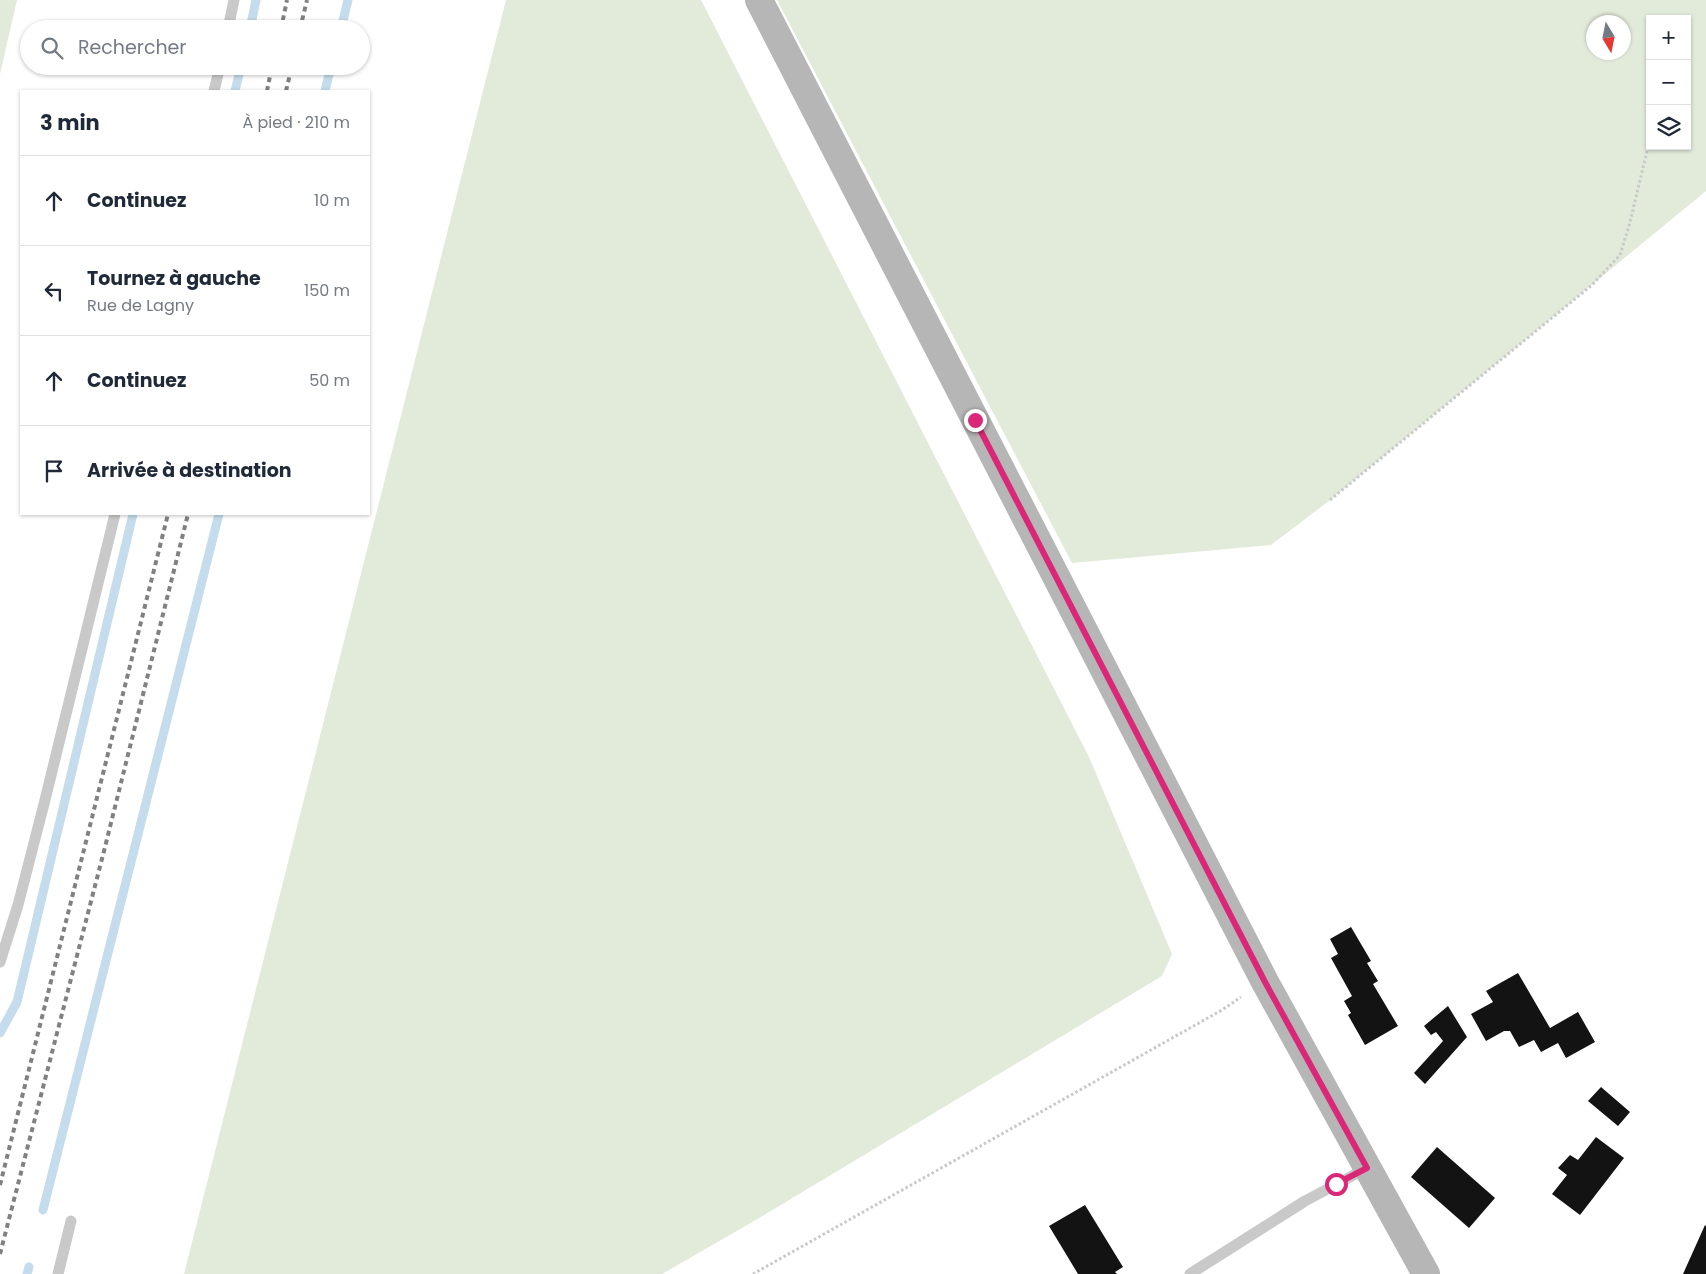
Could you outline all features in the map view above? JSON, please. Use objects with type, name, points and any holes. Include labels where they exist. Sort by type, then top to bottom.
[{"type":"main road","points":[[759,0],[1265,982],[1426,1274]]},
{"type":"lane","points":[[230,20],[234,0]]},
{"type":"lane","points":[[214,90],[218,75]]},
{"type":"lane","points":[[0,962],[18,905],[116,515]]},
{"type":"lane","points":[[1190,1274],[1305,1200],[1367,1168]]},
{"type":"lane","points":[[58,1274],[71,1221]]},
{"type":"path","points":[[1330,500],[1592,285],[1620,255],[1647,150]]},
{"type":"path","points":[[753,1274],[1222,1010],[1265,982]]},
{"type":"green space","points":[[0,0],[17,0],[0,74]]},
{"type":"green space","points":[[506,0],[701,0],[1089,757],[1172,954],[1162,976],[754,1221],[662,1274],[184,1274]]},
{"type":"green space","points":[[777,0],[1706,0],[1706,191],[1330,500],[1271,545],[1072,563]]},
{"type":"building","points":[[1351,927],[1371,961],[1367,963],[1378,981],[1373,984],[1398,1026],[1365,1045],[1348,1015],[1351,1013],[1344,1001],[1352,996],[1331,958],[1338,954],[1330,939]]},
{"type":"building","points":[[1518,973],[1550,1028],[1578,1012],[1595,1042],[1566,1058],[1558,1043],[1541,1052],[1534,1040],[1519,1047],[1510,1031],[1504,1031],[1486,1041],[1471,1014],[1493,1002],[1486,991]]},
{"type":"building","points":[[1448,1006],[1467,1037],[1425,1084],[1414,1073],[1443,1041],[1436,1032],[1431,1035],[1424,1026]]},
{"type":"building","points":[[1601,1087],[1630,1112],[1618,1126],[1588,1101]]},
{"type":"building","points":[[1596,1137],[1624,1158],[1580,1215],[1552,1194],[1567,1175],[1558,1168],[1570,1155],[1578,1160]]},
{"type":"building","points":[[1437,1147],[1495,1198],[1469,1228],[1411,1177]]},
{"type":"building","points":[[1085,1205],[1123,1267],[1115,1272],[1117,1274],[1078,1274],[1049,1226]]},
{"type":"building","points":[[1705,1225],[1706,1274],[1683,1274]]},
{"type":"waterway","points":[[252,20],[256,0]]},
{"type":"waterway","points":[[343,20],[348,0]]},
{"type":"waterway","points":[[235,90],[239,75]]},
{"type":"waterway","points":[[325,90],[329,75]]},
{"type":"waterway","points":[[0,1033],[17,1002],[133,515]]},
{"type":"waterway","points":[[43,1210],[219,515]]},
{"type":"waterway","points":[[27,1274],[29,1267]]},
{"type":"railway","points":[[283,20],[287,0]]},
{"type":"railway","points":[[302,20],[307,0]]},
{"type":"railway","points":[[267,90],[270,75]]},
{"type":"railway","points":[[286,90],[290,75]]},
{"type":"railway","points":[[0,1185],[168,515]]},
{"type":"railway","points":[[0,1254],[104,851],[188,515]]},
{"type":"route","points":[[975,420],[1265,982],[1367,1168],[1336,1184]]}]
